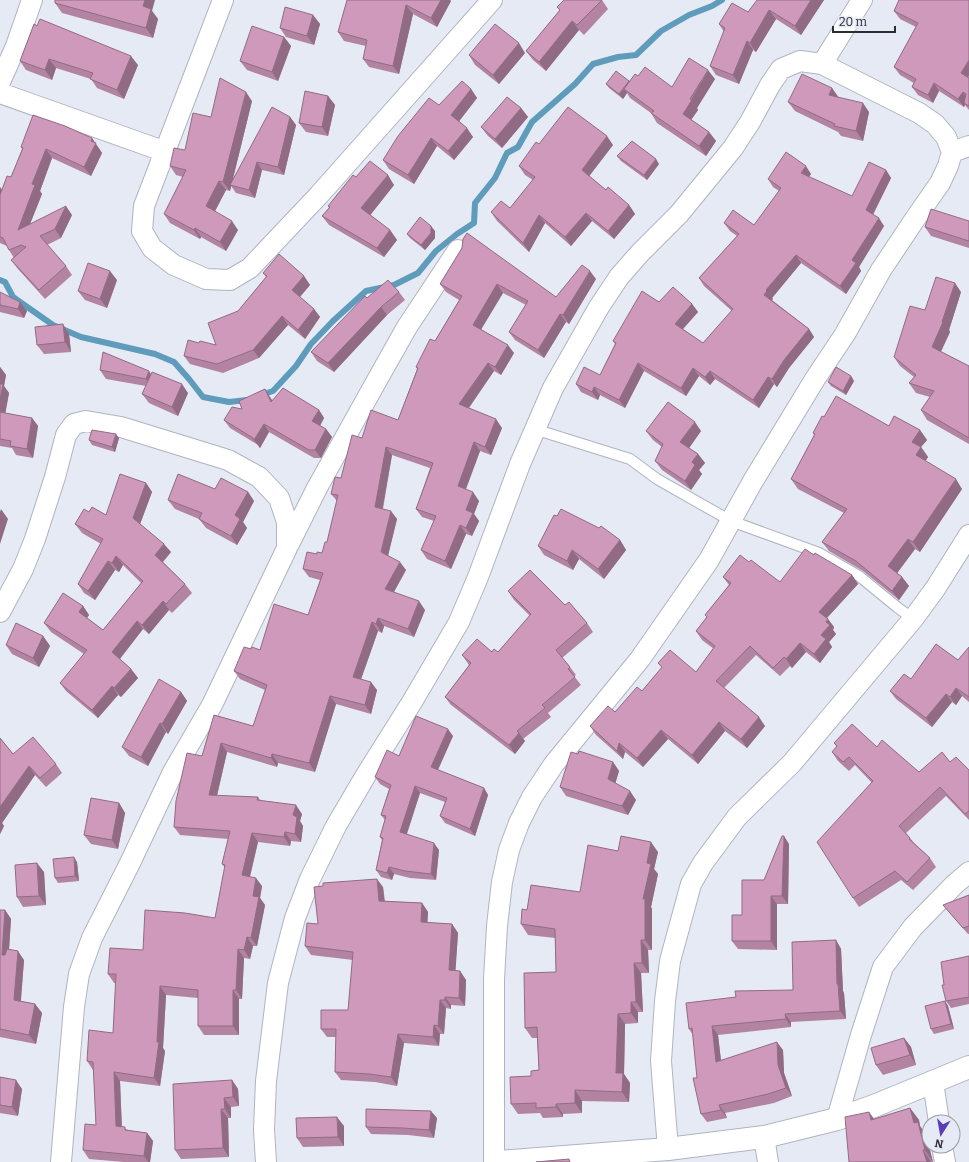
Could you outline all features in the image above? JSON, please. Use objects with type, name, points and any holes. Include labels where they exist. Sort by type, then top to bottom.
[{"type":"street","points":[[0,82],[16,46],[32,0]]},
{"type":"street","points":[[222,0],[166,152],[144,206],[142,231],[152,248],[174,265],[206,279],[230,280],[250,268],[318,195],[492,0]]},
{"type":"street","points":[[822,64],[862,0]]},
{"type":"street","points":[[266,1162],[264,1130],[266,1081],[278,983],[307,885],[340,820],[366,775],[412,702],[459,622],[534,429],[553,388],[599,307],[619,277],[640,253],[679,214],[733,148],[781,69],[800,61],[822,64],[918,113],[935,124],[946,137],[960,149],[948,166],[940,183],[914,219],[882,270],[845,334],[815,379],[753,481],[709,560],[640,659],[554,764],[532,797],[519,823],[509,850],[502,882],[497,926],[494,979],[494,1162]]},
{"type":"street","points":[[0,93],[166,152]]},
{"type":"street","points":[[61,1162],[74,1007],[79,974],[92,938],[130,863],[173,772],[212,705],[317,488],[407,327],[458,250]]},
{"type":"street","points":[[0,612],[23,569],[35,539],[55,478],[66,435],[74,424],[86,421],[121,427],[228,460],[259,477],[279,498],[287,522],[287,548]]},
{"type":"street","points":[[668,1149],[662,1061],[665,1001],[670,961],[691,884],[703,863],[737,817],[792,763],[913,619],[935,589],[969,535]]},
{"type":"street","points":[[837,1118],[861,1035],[883,968],[913,927],[955,884],[969,872]]},
{"type":"street","points":[[498,1162],[587,1158],[764,1137],[837,1118],[874,1106],[969,1067]]},
{"type":"street","points":[[933,1082],[938,1114]]},
{"type":"street","points":[[764,1137],[768,1162]]},
{"type":"lane","points":[[534,429],[630,459],[658,479],[731,521],[819,553],[860,576],[913,619]]},
{"type":"building","points":[[55,0],[145,0],[143,6],[151,9],[146,28],[55,3]]},
{"type":"building","points":[[347,0],[441,0],[431,18],[406,5],[393,66],[363,59],[367,40],[338,32]]},
{"type":"building","points":[[564,0],[602,0],[577,25],[572,21],[539,62],[526,51],[560,10],[557,7]]},
{"type":"building","points":[[757,0],[811,0],[795,26],[769,10],[750,43],[747,41],[733,75],[710,66],[725,28],[719,24],[732,3],[748,12]]},
{"type":"building","points":[[899,0],[969,0],[969,60],[961,73],[969,78],[969,106],[964,103],[966,94],[963,92],[958,99],[934,83],[928,95],[912,87],[916,79],[894,67],[918,23],[894,11]]},
{"type":"building","points":[[285,7],[313,15],[307,36],[280,28]]},
{"type":"building","points":[[40,19],[131,56],[117,90],[90,79],[93,73],[49,59],[45,70],[20,61],[34,24],[37,26]]},
{"type":"building","points":[[495,24],[519,43],[493,75],[469,55]]},
{"type":"building","points":[[252,26],[284,37],[272,72],[240,61]]},
{"type":"building","points":[[689,58],[708,70],[690,99],[692,100],[683,114],[709,132],[699,146],[651,113],[654,111],[624,89],[635,74],[638,76],[645,67],[672,87]]},
{"type":"building","points":[[616,71],[629,81],[619,94],[606,84]]},
{"type":"building","points":[[802,74],[832,88],[829,95],[863,103],[856,131],[834,126],[835,124],[788,102]]},
{"type":"building","points":[[220,78],[246,92],[223,182],[219,181],[206,206],[232,221],[220,242],[195,228],[194,230],[164,214],[186,170],[170,166],[174,148],[185,150],[193,113],[211,117]]},
{"type":"building","points":[[462,81],[471,89],[451,115],[467,128],[448,151],[431,138],[408,175],[383,160],[398,136],[429,98],[439,105]]},
{"type":"building","points":[[305,91],[328,96],[322,127],[299,123]]},
{"type":"building","points":[[507,97],[521,108],[495,139],[481,127]]},
{"type":"building","points":[[272,107],[290,117],[278,167],[257,162],[249,190],[230,185]]},
{"type":"building","points":[[568,107],[607,136],[582,170],[606,190],[608,187],[629,205],[608,231],[586,213],[565,237],[539,215],[523,243],[491,212],[501,201],[510,208],[535,177],[519,166],[536,142],[539,144]]},
{"type":"building","points":[[33,115],[65,126],[92,138],[91,141],[96,143],[84,167],[46,149],[32,184],[35,185],[18,230],[66,206],[55,229],[40,236],[66,266],[39,290],[11,260],[26,247],[21,245],[9,250],[3,238],[0,237],[0,195],[7,176],[11,177],[23,148],[21,147]]},
{"type":"building","points":[[632,141],[656,159],[644,175],[617,156]]},
{"type":"building","points":[[786,152],[806,166],[801,173],[852,196],[869,162],[886,170],[866,210],[879,218],[852,260],[856,263],[840,286],[796,255],[766,290],[767,291],[764,295],[809,329],[784,360],[772,379],[768,377],[753,400],[710,371],[705,377],[693,368],[681,388],[638,363],[619,400],[594,387],[592,392],[576,384],[584,367],[600,375],[616,343],[613,341],[642,291],[659,302],[673,287],[692,304],[675,324],[703,343],[733,309],[699,278],[739,234],[724,223],[733,210],[754,225],[781,188],[768,179]]},
{"type":"building","points":[[370,161],[388,175],[361,208],[390,230],[377,248],[322,216],[330,207],[328,206],[353,175],[356,177]]},
{"type":"building","points":[[931,209],[969,221],[969,241],[925,227]]},
{"type":"building","points":[[420,217],[431,226],[431,233],[421,245],[407,234]]},
{"type":"building","points":[[467,233],[556,297],[582,265],[590,271],[563,315],[560,314],[538,350],[509,332],[528,301],[497,284],[473,325],[508,345],[495,367],[488,363],[459,404],[496,419],[485,447],[474,442],[458,486],[473,492],[466,510],[473,513],[466,528],[460,525],[445,561],[421,550],[436,516],[416,509],[433,463],[386,447],[375,507],[391,511],[381,552],[400,562],[385,589],[419,601],[408,629],[378,618],[376,624],[372,622],[353,677],[371,682],[365,705],[330,696],[309,763],[272,754],[271,758],[221,743],[209,795],[258,797],[257,800],[296,805],[293,815],[297,817],[295,834],[285,832],[284,837],[252,833],[242,875],[256,878],[253,896],[259,897],[251,938],[247,937],[244,950],[238,949],[236,990],[233,990],[233,1026],[198,1026],[198,990],[160,986],[157,1042],[159,1042],[154,1078],[114,1072],[116,1126],[125,1127],[125,1130],[147,1133],[144,1156],[83,1150],[85,1124],[96,1125],[93,1062],[87,1061],[89,1030],[113,1033],[116,974],[108,974],[110,948],[143,950],[145,910],[185,913],[215,918],[225,865],[222,864],[230,831],[174,827],[176,801],[187,753],[202,756],[214,715],[253,726],[267,685],[234,671],[244,647],[251,649],[252,647],[260,650],[274,604],[308,615],[323,573],[303,569],[307,552],[317,554],[317,552],[322,553],[325,542],[327,542],[338,495],[331,494],[335,477],[341,478],[352,435],[362,438],[371,410],[398,420],[418,368],[416,367],[430,339],[435,341],[462,296],[440,284],[462,248],[463,239]]},
{"type":"building","points":[[279,254],[304,276],[292,290],[314,309],[298,330],[282,316],[253,350],[217,364],[184,356],[188,340],[216,345],[208,323],[238,311],[267,276],[263,273]]},
{"type":"building","points":[[88,263],[110,271],[100,299],[78,291]]},
{"type":"building","points":[[936,277],[955,283],[943,322],[932,347],[969,366],[969,438],[921,410],[934,391],[909,383],[916,375],[894,357],[910,306],[925,310]]},
{"type":"building","points":[[388,280],[399,292],[381,307],[328,363],[311,352],[365,296],[367,298]]},
{"type":"building","points":[[0,292],[20,302],[18,309],[0,305]]},
{"type":"building","points":[[63,324],[65,342],[37,345],[35,327]]},
{"type":"building","points":[[103,352],[149,371],[146,379],[100,370]]},
{"type":"building","points":[[836,367],[851,376],[843,391],[828,382]]},
{"type":"building","points":[[152,372],[182,384],[172,407],[142,394]]},
{"type":"building","points":[[0,384],[3,384],[0,401]]},
{"type":"building","points":[[283,388],[319,410],[312,421],[326,429],[315,450],[309,450],[264,424],[254,440],[224,420],[232,407],[242,409],[239,401],[265,389],[271,402]]},
{"type":"building","points":[[836,396],[889,426],[894,416],[920,430],[912,442],[921,447],[916,455],[956,479],[913,542],[908,539],[888,566],[902,577],[892,591],[856,561],[822,542],[847,509],[791,479],[815,434],[813,433],[822,416],[824,417]]},
{"type":"building","points":[[668,402],[695,422],[680,442],[698,454],[692,462],[695,465],[685,481],[655,461],[663,444],[646,431]]},
{"type":"building","points":[[0,412],[32,418],[27,449],[10,446],[11,441],[0,439]]},
{"type":"building","points":[[92,430],[116,434],[112,447],[89,440]]},
{"type":"building","points":[[120,474],[146,483],[133,518],[164,544],[155,555],[185,584],[166,604],[163,601],[142,625],[137,621],[112,652],[131,669],[114,688],[112,686],[92,710],[60,683],[87,650],[44,623],[63,593],[83,606],[79,612],[103,630],[143,581],[116,556],[112,563],[108,561],[88,591],[78,584],[103,539],[75,524],[84,509],[89,512],[92,507],[106,515]]},
{"type":"building","points":[[178,474],[215,489],[221,478],[248,492],[235,515],[240,519],[231,536],[199,519],[202,513],[168,500]]},
{"type":"building","points":[[561,509],[599,528],[601,526],[620,540],[598,569],[572,550],[567,561],[538,546],[554,515],[557,516]]},
{"type":"building","points":[[805,549],[814,555],[815,553],[852,575],[819,612],[828,619],[826,622],[830,625],[821,635],[826,639],[814,654],[800,643],[786,659],[784,657],[773,668],[750,646],[716,681],[759,717],[741,739],[719,722],[692,755],[661,730],[637,758],[619,743],[617,751],[590,726],[608,706],[615,712],[637,687],[642,691],[662,667],[658,663],[670,650],[696,672],[715,646],[696,631],[707,617],[705,615],[731,583],[723,577],[740,555],[749,562],[751,560],[780,582]]},
{"type":"building","points":[[530,570],[565,605],[569,602],[587,623],[556,650],[570,667],[568,669],[575,677],[542,705],[545,708],[517,731],[519,733],[509,745],[445,697],[471,663],[462,655],[477,639],[492,652],[494,649],[498,652],[531,614],[508,591]]},
{"type":"building","points":[[16,623],[43,636],[33,658],[6,645]]},
{"type":"building","points":[[936,644],[958,660],[969,647],[969,697],[956,688],[950,697],[946,694],[926,718],[890,691],[904,674],[911,679]]},
{"type":"building","points":[[159,679],[181,692],[162,724],[160,723],[141,757],[122,747]]},
{"type":"building","points":[[416,716],[448,729],[431,767],[484,788],[470,829],[440,816],[447,798],[415,786],[400,832],[434,843],[431,874],[405,871],[389,867],[387,873],[376,870],[383,838],[380,837],[386,816],[381,815],[391,785],[375,777],[387,750],[399,756]]},
{"type":"building","points":[[852,724],[877,747],[882,740],[919,772],[942,752],[950,762],[956,757],[969,770],[969,811],[965,814],[940,787],[899,826],[910,838],[909,839],[930,858],[907,882],[895,871],[853,898],[817,842],[873,781],[849,757],[843,762],[832,752],[837,746],[834,743]]},
{"type":"building","points":[[33,737],[56,764],[40,778],[29,766],[0,807],[0,738],[13,754]]},
{"type":"building","points":[[579,751],[613,762],[608,779],[630,791],[622,806],[560,787],[571,752],[578,754]]},
{"type":"building","points":[[91,798],[119,803],[112,840],[84,835]]},
{"type":"building","points":[[621,836],[651,842],[647,863],[651,864],[643,899],[645,899],[645,940],[641,940],[642,963],[634,963],[636,1002],[631,1002],[631,1013],[618,1014],[616,1073],[623,1073],[622,1092],[575,1090],[575,1103],[556,1104],[556,1107],[536,1108],[536,1103],[511,1104],[510,1077],[531,1076],[531,1071],[539,1070],[537,1027],[525,1028],[524,973],[556,972],[555,929],[521,924],[522,909],[527,910],[531,885],[580,892],[588,845],[618,851]]},
{"type":"building","points":[[782,836],[784,836],[782,896],[771,896],[771,941],[732,941],[732,915],[742,915],[742,880],[764,880]]},
{"type":"building","points":[[74,857],[75,876],[55,878],[53,859]]},
{"type":"building","points":[[37,863],[39,896],[17,897],[15,865]]},
{"type":"building","points":[[377,879],[379,901],[422,903],[421,922],[452,924],[449,970],[460,971],[459,998],[445,997],[445,1000],[440,1000],[438,1026],[434,1025],[433,1037],[398,1034],[391,1077],[335,1072],[336,1029],[321,1029],[321,1010],[348,1010],[353,952],[305,946],[307,923],[318,924],[314,887],[323,886],[323,883]]},
{"type":"building","points":[[969,895],[969,926],[963,928],[943,905]]},
{"type":"building","points":[[0,910],[5,910],[2,955],[5,955],[7,949],[18,951],[14,1000],[35,1004],[29,1035],[0,1029]]},
{"type":"building","points":[[836,940],[837,984],[840,1011],[785,1014],[786,1019],[712,1026],[716,1062],[777,1042],[778,1065],[786,1088],[768,1094],[719,1105],[721,1110],[701,1114],[693,1078],[697,1078],[692,1028],[689,1029],[686,1003],[736,997],[735,991],[793,990],[792,942]]},
{"type":"building","points":[[969,956],[969,997],[946,1001],[942,985],[944,985],[941,962]]},
{"type":"building","points":[[945,1001],[951,1024],[931,1029],[925,1006]]},
{"type":"building","points":[[904,1038],[910,1055],[876,1065],[871,1048]]},
{"type":"building","points":[[0,1077],[16,1080],[12,1107],[0,1105]]},
{"type":"building","points":[[232,1080],[233,1097],[224,1098],[225,1109],[221,1109],[223,1148],[175,1150],[173,1084]]},
{"type":"building","points":[[910,1108],[914,1123],[918,1122],[921,1134],[921,1154],[924,1154],[927,1162],[849,1162],[845,1117],[869,1112],[871,1120]]},
{"type":"building","points":[[366,1109],[431,1111],[429,1130],[366,1127]]},
{"type":"building","points":[[337,1117],[338,1137],[297,1138],[296,1118]]},
{"type":"building","points":[[569,1159],[570,1162],[536,1162]]},
{"type":"waterway","points":[[261,395],[273,391],[296,366],[311,344],[333,321],[366,291],[394,285],[418,273],[436,251],[457,234],[474,223],[475,203],[495,178],[507,153],[518,147],[532,122],[575,84],[593,64],[618,57],[636,55],[661,31],[689,15],[712,6],[722,0]]},
{"type":"waterway","points":[[0,280],[5,282],[13,297],[53,325],[81,337],[155,354],[174,362],[203,397],[229,402],[247,400]]}]
